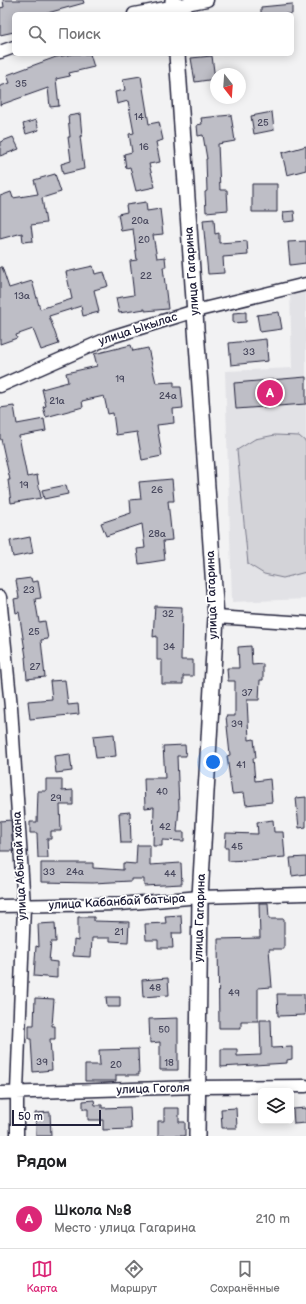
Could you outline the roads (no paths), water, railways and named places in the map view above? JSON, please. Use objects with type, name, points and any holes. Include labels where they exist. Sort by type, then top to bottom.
[{"type":"main road","name":"улица Гагарина","points":[[176,56],[216,618],[200,897],[197,1136]]},
{"type":"street","points":[[145,12],[207,0]]},
{"type":"street","points":[[0,52],[12,48]]},
{"type":"street","name":"улица Ыкылас","points":[[0,386],[111,336],[195,311],[306,284]]},
{"type":"street","name":"улица Абылай хана","points":[[0,597],[11,707],[24,906],[17,1092],[17,1136]]},
{"type":"street","points":[[216,618],[306,622]]},
{"type":"street","name":"улица Кабанбай батыра","points":[[0,906],[120,904],[200,897],[306,894]]},
{"type":"street","name":"улица Гоголя","points":[[0,1093],[306,1086]]},
{"type":"place","name":"Школа №8","points":[[270,393]]}]
